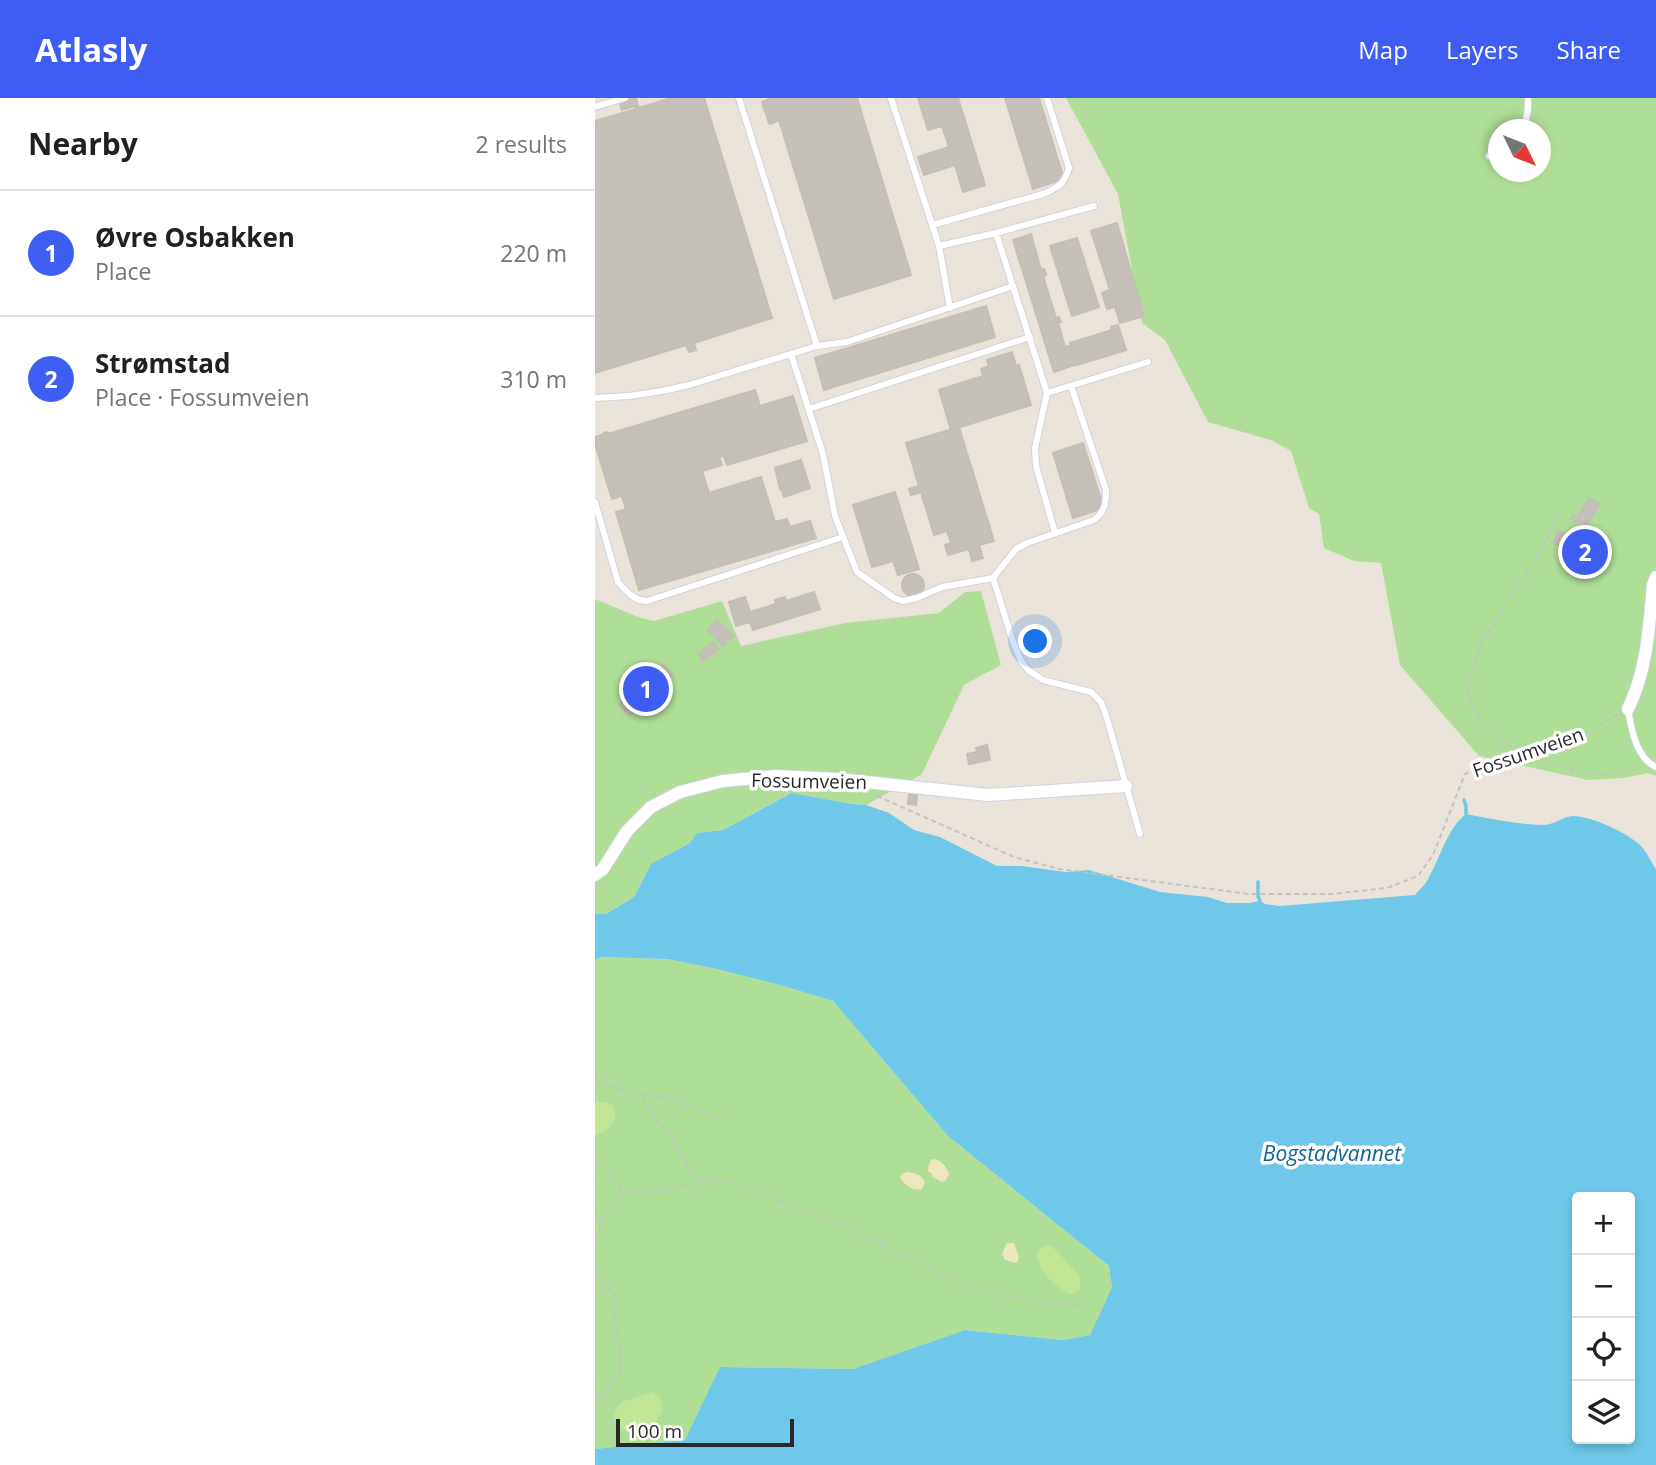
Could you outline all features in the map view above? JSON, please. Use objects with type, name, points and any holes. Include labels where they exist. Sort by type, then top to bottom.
[{"type":"street","points":[[1628,709],[1641,676],[1656,577]]},
{"type":"street","name":"Fossumveien","points":[[595,875],[603,869],[627,831],[651,807],[680,792],[723,781],[776,776],[838,779],[988,795],[1125,786]]},
{"type":"lane","points":[[595,107],[625,98]]},
{"type":"lane","points":[[739,98],[817,346]]},
{"type":"lane","points":[[891,98],[939,246],[950,308]]},
{"type":"lane","points":[[932,225],[1043,194],[1058,187],[1065,180],[1069,168],[1047,98]]},
{"type":"lane","points":[[1526,119],[1528,98]]},
{"type":"lane","points":[[939,246],[1094,206]]},
{"type":"lane","points":[[996,233],[1047,393],[1035,448],[1036,466],[1055,533]]},
{"type":"lane","points":[[595,398],[662,391],[817,346],[846,342],[1013,286]]},
{"type":"lane","points":[[809,410],[1030,337]]},
{"type":"lane","points":[[791,354],[823,454],[835,516],[857,572],[894,598],[903,601],[942,587],[993,578],[1016,549],[1094,520],[1102,514],[1106,504],[1106,490],[1071,386]]},
{"type":"lane","points":[[1047,393],[1147,362]]},
{"type":"lane","points":[[595,502],[618,582],[626,592],[640,601],[647,601],[843,537]]},
{"type":"lane","points":[[993,578],[1013,642],[1028,670],[1043,680],[1091,692],[1101,702],[1140,834]]},
{"type":"lane","points":[[1628,709],[1630,725],[1638,747],[1653,765]]},
{"type":"path","points":[[1559,511],[1539,557],[1483,641],[1465,685],[1468,695],[1479,716],[1500,739],[1520,753],[1582,774],[1607,775],[1636,765],[1653,765]]},
{"type":"path","name":"Fossumveien","points":[[873,795],[1014,857],[1059,869],[1249,894],[1332,894],[1387,888],[1418,876],[1433,855],[1465,774],[1497,760],[1585,734],[1628,709]]},
{"type":"path","points":[[595,1079],[640,1095],[673,1101],[725,1120]]},
{"type":"path","points":[[640,1095],[674,1141],[697,1182]]},
{"type":"path","points":[[595,1161],[613,1175],[622,1192]]},
{"type":"path","points":[[622,1192],[667,1189],[697,1182],[715,1181],[742,1185],[855,1231],[975,1289],[1002,1296],[1079,1306]]},
{"type":"path","points":[[595,1247],[603,1219],[622,1192]]},
{"type":"path","points":[[595,1215],[603,1219]]},
{"type":"path","points":[[595,1276],[604,1282],[613,1294],[621,1360],[621,1369],[616,1380],[595,1401]]},
{"type":"green space","points":[[1066,98],[1656,98],[1656,776],[1648,773],[1588,780],[1479,756],[1400,665],[1381,563],[1354,561],[1324,548],[1319,514],[1309,508],[1291,451],[1271,440],[1208,422],[1165,340],[1142,323],[1118,194]]},
{"type":"green space","points":[[981,591],[1001,665],[964,685],[922,774],[866,805],[790,793],[723,830],[697,833],[690,843],[651,864],[634,897],[606,914],[595,914],[595,599],[654,621],[722,601],[741,646],[845,623],[939,613],[965,592]]},
{"type":"green space","points":[[601,957],[667,959],[717,969],[833,1001],[948,1136],[1109,1266],[1112,1287],[1090,1335],[1063,1340],[965,1330],[853,1369],[720,1367],[699,1420],[685,1440],[595,1449],[595,960]]},
{"type":"green space","points":[[606,1102],[613,1105],[614,1120],[605,1131],[595,1135],[595,1103]]},
{"type":"green space","points":[[1049,1245],[1080,1276],[1080,1289],[1072,1295],[1054,1284],[1039,1263],[1036,1256],[1040,1248]]},
{"type":"green space","points":[[652,1392],[662,1403],[662,1410],[655,1422],[634,1432],[619,1427],[614,1418],[621,1403]]},
{"type":"sand","points":[[932,1159],[945,1166],[949,1174],[946,1180],[942,1182],[932,1177],[928,1171]]},
{"type":"sand","points":[[907,1172],[922,1177],[925,1182],[922,1189],[907,1186],[900,1178]]},
{"type":"sand","points":[[1007,1243],[1014,1243],[1019,1256],[1017,1263],[1005,1260],[1002,1254]]},
{"type":"water","name":"Bogstadvannet","points":[[791,793],[866,805],[889,813],[914,830],[940,837],[997,866],[1022,866],[1066,872],[1089,870],[1160,892],[1208,897],[1227,903],[1260,901],[1280,906],[1415,895],[1428,880],[1454,827],[1466,814],[1542,825],[1573,816],[1581,817],[1609,826],[1635,841],[1643,848],[1656,869],[1656,1465],[595,1465],[595,1449],[685,1440],[720,1367],[853,1369],[965,1330],[1063,1340],[1090,1335],[1112,1287],[1109,1266],[948,1136],[833,1001],[717,969],[667,959],[601,957],[595,960],[595,914],[606,914],[634,897],[651,864],[690,843],[697,833],[723,830]]},
{"type":"building","points":[[636,98],[639,108],[671,98],[704,98],[772,318],[694,343],[696,350],[689,352],[686,345],[595,373],[595,121],[636,109],[635,106],[622,110],[619,101]]},
{"type":"building","points":[[772,98],[857,98],[911,275],[834,299],[779,120],[769,123],[762,102]]},
{"type":"building","points":[[918,98],[958,98],[985,185],[963,192],[955,165],[924,175],[918,157],[949,147],[942,126],[928,130]]},
{"type":"building","points":[[1005,98],[1039,98],[1064,179],[1033,189]]},
{"type":"building","points":[[1117,223],[1144,316],[1120,323],[1115,307],[1107,309],[1102,293],[1110,290],[1091,231]]},
{"type":"building","points":[[1031,234],[1041,270],[1044,269],[1046,275],[1043,276],[1056,318],[1059,317],[1061,322],[1058,323],[1065,347],[1071,345],[1077,364],[1054,372],[1013,240]]},
{"type":"building","points":[[1077,238],[1099,307],[1072,316],[1050,246]]},
{"type":"building","points":[[986,306],[995,337],[824,390],[815,358]]},
{"type":"building","points":[[1118,325],[1126,350],[1077,365],[1070,343],[1112,330],[1111,327]]},
{"type":"building","points":[[1012,352],[1016,366],[1019,365],[1031,405],[951,430],[939,390],[983,376],[981,369],[989,366],[987,360]]},
{"type":"building","points":[[755,390],[760,406],[793,396],[807,441],[727,465],[724,456],[719,457],[722,465],[702,471],[709,493],[761,477],[775,522],[787,519],[790,527],[810,521],[816,538],[639,590],[616,512],[626,509],[622,496],[612,499],[595,437]]},
{"type":"building","points":[[959,427],[994,541],[979,545],[983,558],[972,561],[969,549],[948,555],[945,545],[951,543],[947,531],[934,535],[921,492],[911,495],[909,489],[919,486],[906,443]]},
{"type":"building","points":[[1083,443],[1104,508],[1073,518],[1053,453]]},
{"type":"building","points":[[801,460],[810,488],[784,497],[775,468]]},
{"type":"building","points":[[895,492],[919,569],[898,575],[893,561],[872,567],[853,505]]},
{"type":"building","points":[[1590,498],[1600,505],[1584,528],[1571,519],[1574,515],[1577,517]]},
{"type":"building","points":[[1558,531],[1565,534],[1558,545],[1553,543]]},
{"type":"building","points":[[1584,550],[1600,557],[1594,573],[1577,566]]},
{"type":"building","points":[[909,574],[917,574],[924,581],[924,589],[917,596],[909,596],[902,589],[902,581]]},
{"type":"building","points":[[814,592],[820,609],[753,630],[750,622],[736,626],[729,602],[745,597],[750,612],[776,604],[775,600],[785,597],[786,601]]},
{"type":"building","points":[[717,620],[733,636],[723,646],[708,630]]},
{"type":"building","points":[[713,642],[719,649],[703,661],[698,654]]},
{"type":"building","points":[[663,664],[673,675],[658,689],[648,677],[651,671]]},
{"type":"building","points":[[648,677],[658,689],[644,701],[634,690],[638,686],[636,684]]},
{"type":"building","points":[[634,690],[644,701],[629,715],[619,704],[627,692],[629,694]]},
{"type":"building","points":[[987,745],[990,760],[969,764],[967,754],[977,752],[976,748]]},
{"type":"building","points":[[909,794],[917,794],[916,805],[908,804]]},
{"type":"waterway","points":[[1464,800],[1466,814]]},
{"type":"waterway","points":[[1258,882],[1260,901]]},
{"type":"place","name":"Strømstad","points":[[1585,552]]},
{"type":"place","name":"Øvre Osbakken","points":[[646,689]]}]
